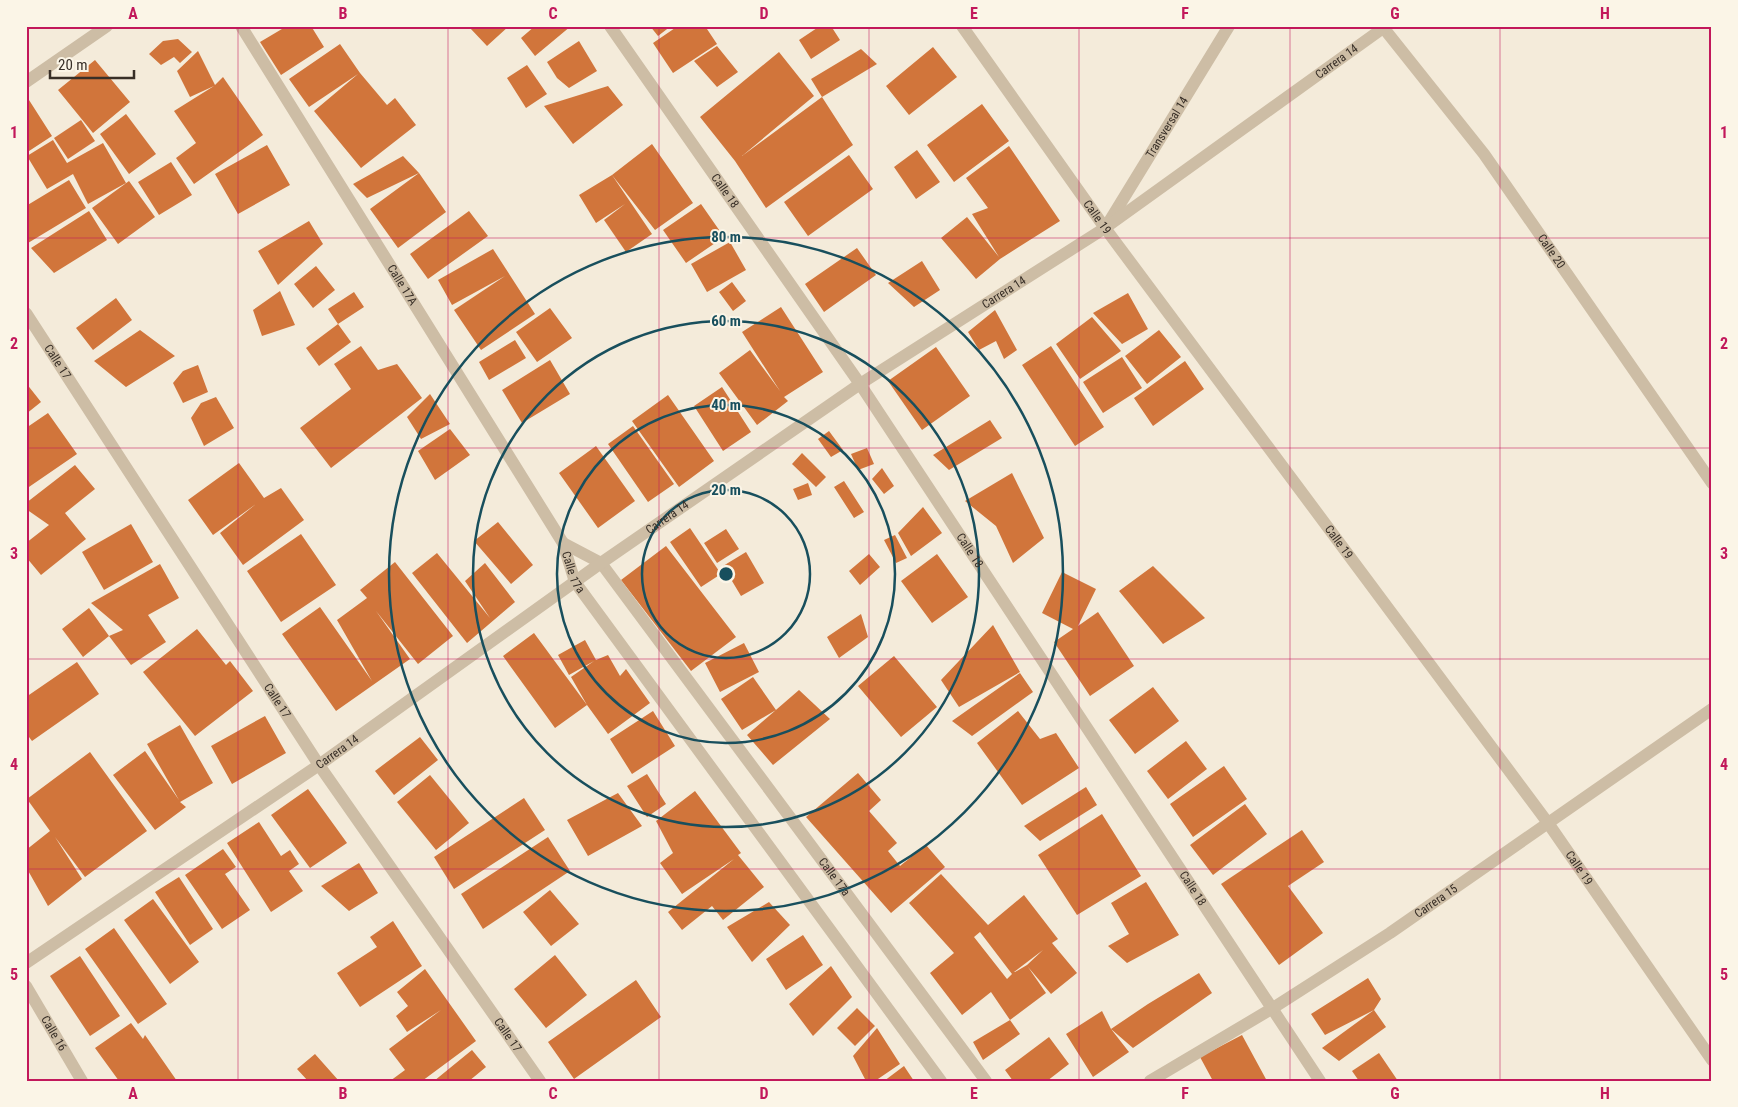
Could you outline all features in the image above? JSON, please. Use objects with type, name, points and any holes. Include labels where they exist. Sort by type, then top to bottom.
[{"type":"street","points":[[26,82],[107,26]]},
{"type":"street","name":"Calle 17A","points":[[241,26],[562,543]]},
{"type":"street","name":"Calle 18","points":[[610,26],[860,384],[1320,1081]]},
{"type":"street","name":"Calle 19","points":[[962,26],[1105,228],[1548,823],[1712,1060]]},
{"type":"street","name":"Transversal 14","points":[[1105,228],[1229,26]]},
{"type":"street","name":"Carrera 14","points":[[26,963],[319,765],[575,582],[860,384],[1105,228],[1384,27]]},
{"type":"street","name":"Calle 20","points":[[1384,27],[1484,154],[1712,482]]},
{"type":"street","name":"Calle 17","points":[[26,313],[319,765],[540,1081]]},
{"type":"street","name":"Calle 17a","points":[[562,543],[602,563],[986,1081]]},
{"type":"street","name":"Calle 17a","points":[[562,543],[575,582],[941,1081]]},
{"type":"street","name":"Carrera 15","points":[[1150,1081],[1273,1008],[1390,933],[1712,709]]},
{"type":"street","name":"Calle 16","points":[[26,986],[82,1081]]},
{"type":"building","points":[[287,26],[311,26],[324,47],[281,75],[260,42]]},
{"type":"building","points":[[472,26],[509,26],[487,46],[470,28]]},
{"type":"building","points":[[535,26],[571,26],[535,56],[521,38]]},
{"type":"building","points":[[650,26],[671,26],[658,36]]},
{"type":"building","points":[[678,26],[705,26],[717,44],[673,73],[653,43]]},
{"type":"building","points":[[820,26],[831,26],[840,40],[811,59],[799,40]]},
{"type":"building","points":[[178,39],[192,52],[180,63],[174,57],[161,65],[149,54],[163,41]]},
{"type":"building","points":[[579,41],[597,71],[569,88],[557,78],[547,62]]},
{"type":"building","points":[[340,44],[360,73],[387,105],[395,98],[416,125],[361,168],[314,111],[358,74],[309,107],[289,79]]},
{"type":"building","points":[[717,46],[738,72],[717,87],[694,61]]},
{"type":"building","points":[[933,47],[957,77],[909,115],[886,86]]},
{"type":"building","points":[[861,49],[877,64],[822,97],[811,79]]},
{"type":"building","points":[[198,51],[215,85],[223,77],[263,135],[194,184],[176,158],[196,143],[174,111],[214,86],[190,97],[177,71]]},
{"type":"building","points":[[779,52],[814,96],[742,156],[822,97],[853,145],[766,208],[735,161],[700,117]]},
{"type":"building","points":[[95,60],[130,102],[93,133],[58,90]]},
{"type":"building","points":[[527,65],[547,94],[526,108],[507,78]]},
{"type":"building","points":[[608,86],[623,105],[573,144],[544,106]]},
{"type":"building","points":[[29,100],[52,136],[26,153],[26,102]]},
{"type":"building","points":[[982,104],[1009,141],[954,182],[927,145]]},
{"type":"building","points":[[126,114],[156,154],[129,174],[100,134]]},
{"type":"building","points":[[81,120],[95,141],[68,159],[54,138]]},
{"type":"building","points":[[53,140],[67,163],[103,143],[126,183],[88,204],[73,174],[47,189],[27,156]]},
{"type":"building","points":[[652,144],[693,203],[655,230],[612,175]]},
{"type":"building","points":[[267,145],[290,185],[238,214],[215,174]]},
{"type":"building","points":[[1009,146],[1060,221],[1000,259],[976,279],[941,238],[967,217],[999,257],[972,214],[988,208],[966,178]]},
{"type":"building","points":[[917,150],[940,182],[916,199],[894,167]]},
{"type":"building","points":[[849,155],[873,189],[808,236],[784,202]]},
{"type":"building","points":[[403,156],[419,173],[367,198],[353,184]]},
{"type":"building","points":[[171,162],[192,195],[159,215],[138,182]]},
{"type":"building","points":[[419,173],[446,212],[398,248],[370,209]]},
{"type":"building","points":[[612,175],[652,234],[626,252],[604,220],[625,204],[596,223],[579,195]]},
{"type":"building","points":[[69,180],[86,208],[28,243],[26,206]]},
{"type":"building","points":[[129,181],[155,217],[118,244],[92,208]]},
{"type":"building","points":[[701,204],[724,237],[686,263],[663,230]]},
{"type":"building","points":[[89,211],[107,240],[54,273],[31,248]]},
{"type":"building","points":[[469,211],[488,236],[428,279],[410,254]]},
{"type":"building","points":[[309,221],[323,244],[278,285],[258,251]]},
{"type":"building","points":[[730,242],[746,270],[707,292],[691,264]]},
{"type":"building","points":[[857,248],[876,275],[824,312],[805,284]]},
{"type":"building","points":[[493,249],[535,314],[481,350],[454,310],[505,276],[452,305],[438,280]]},
{"type":"building","points":[[922,261],[940,290],[914,307],[888,283]]},
{"type":"building","points":[[316,266],[335,290],[313,308],[294,284]]},
{"type":"building","points":[[732,282],[746,301],[733,311],[719,292]]},
{"type":"building","points":[[280,291],[295,325],[262,336],[253,310]]},
{"type":"building","points":[[354,292],[364,307],[338,324],[328,309]]},
{"type":"building","points":[[1128,293],[1148,329],[1122,344],[1093,313]]},
{"type":"building","points":[[116,298],[132,320],[93,350],[76,328]]},
{"type":"building","points":[[781,307],[823,372],[784,397],[788,401],[757,425],[719,373],[750,350],[780,391],[742,332]]},
{"type":"building","points":[[550,308],[572,338],[537,362],[516,332]]},
{"type":"building","points":[[995,310],[1017,350],[1004,359],[996,341],[979,350],[968,332]]},
{"type":"building","points":[[1092,317],[1121,351],[1080,379],[1056,344]]},
{"type":"building","points":[[338,324],[351,342],[319,366],[306,348]]},
{"type":"building","points":[[140,330],[175,356],[126,387],[94,361]]},
{"type":"building","points":[[1159,330],[1181,357],[1147,384],[1125,356]]},
{"type":"building","points":[[515,340],[526,358],[489,380],[479,362]]},
{"type":"building","points":[[361,346],[378,370],[397,364],[422,398],[331,468],[300,428],[351,389],[334,364]]},
{"type":"building","points":[[1051,346],[1104,427],[1075,446],[1022,365]]},
{"type":"building","points":[[936,347],[970,396],[922,430],[888,381]]},
{"type":"building","points":[[1122,357],[1142,388],[1103,413],[1083,382]]},
{"type":"building","points":[[550,360],[570,394],[522,423],[502,390]]},
{"type":"building","points":[[1185,361],[1204,389],[1153,426],[1134,398]]},
{"type":"building","points":[[198,365],[208,392],[183,403],[173,383],[183,371]]},
{"type":"building","points":[[26,383],[41,402],[26,414]]},
{"type":"building","points":[[722,387],[751,432],[723,451],[694,406]]},
{"type":"building","points":[[430,394],[450,424],[421,439],[407,417]]},
{"type":"building","points":[[668,395],[714,461],[679,487],[632,421]]},
{"type":"building","points":[[216,397],[234,428],[204,446],[191,418],[201,403]]},
{"type":"building","points":[[48,413],[77,454],[26,489],[26,428]]},
{"type":"building","points":[[990,420],[1002,438],[949,470],[933,455]]},
{"type":"building","points":[[633,426],[674,484],[648,502],[608,444]]},
{"type":"building","points":[[450,429],[470,455],[435,480],[418,451]]},
{"type":"building","points":[[829,431],[843,450],[831,457],[818,439]]},
{"type":"building","points":[[596,446],[635,501],[598,528],[559,473]]},
{"type":"building","points":[[867,448],[874,464],[858,470],[851,454]]},
{"type":"building","points":[[802,453],[826,477],[816,487],[792,464]]},
{"type":"building","points":[[239,463],[264,498],[281,488],[304,520],[243,565],[220,533],[256,504],[213,535],[188,500]]},
{"type":"building","points":[[75,465],[95,489],[65,513],[86,539],[41,575],[26,557],[26,543],[49,525],[26,509],[26,503]]},
{"type":"building","points":[[882,468],[894,486],[884,494],[872,479]]},
{"type":"building","points":[[1012,473],[1044,538],[1013,563],[996,526],[965,501]]},
{"type":"building","points":[[844,481],[864,512],[854,518],[834,487]]},
{"type":"building","points":[[808,483],[812,495],[798,500],[793,489]]},
{"type":"building","points":[[923,507],[942,533],[911,556],[898,533]]},
{"type":"building","points":[[498,522],[533,565],[511,584],[474,541]]},
{"type":"building","points":[[131,524],[153,562],[104,590],[82,552]]},
{"type":"building","points":[[690,528],[721,574],[701,587],[670,542]]},
{"type":"building","points":[[726,529],[739,549],[717,563],[704,543]]},
{"type":"building","points":[[301,534],[336,585],[281,622],[247,571]]},
{"type":"building","points":[[895,535],[907,558],[896,563],[884,540]]},
{"type":"building","points":[[666,546],[736,637],[691,671],[621,580]]},
{"type":"building","points":[[746,552],[764,583],[741,596],[723,566]]},
{"type":"building","points":[[437,553],[490,618],[465,581],[485,563],[515,602],[467,643],[412,573]]},
{"type":"building","points":[[869,554],[880,567],[860,585],[849,571]]},
{"type":"building","points":[[937,554],[968,597],[932,623],[901,581]]},
{"type":"building","points":[[395,562],[453,636],[418,664],[376,611],[410,659],[336,711],[282,634],[320,607],[372,681],[337,620],[367,598],[360,590]]},
{"type":"building","points":[[160,564],[179,598],[148,615],[166,642],[131,665],[109,636],[123,630],[91,603]]},
{"type":"building","points":[[1153,566],[1205,618],[1163,644],[1119,591]]},
{"type":"building","points":[[1062,572],[1096,589],[1078,626],[1098,612],[1134,666],[1090,696],[1054,642],[1073,629],[1042,613]]},
{"type":"building","points":[[89,608],[109,636],[83,657],[62,629]]},
{"type":"building","points":[[861,614],[868,637],[839,658],[827,637]]},
{"type":"building","points":[[993,625],[1020,672],[959,707],[941,680]]},
{"type":"building","points":[[197,629],[226,665],[230,661],[253,691],[195,736],[143,672]]},
{"type":"building","points":[[534,633],[587,705],[555,728],[503,656]]},
{"type":"building","points":[[585,640],[596,660],[608,655],[620,676],[626,669],[650,703],[608,734],[587,705],[571,677],[594,661],[569,675],[558,655]]},
{"type":"building","points":[[744,643],[759,672],[720,692],[705,663]]},
{"type":"building","points":[[894,656],[937,707],[901,737],[858,686]]},
{"type":"building","points":[[77,662],[99,694],[32,741],[26,733],[26,697]]},
{"type":"building","points":[[1020,673],[1033,692],[972,736],[952,721]]},
{"type":"building","points":[[753,677],[776,710],[742,730],[721,699]]},
{"type":"building","points":[[1153,687],[1179,721],[1135,754],[1109,720]]},
{"type":"building","points":[[799,690],[830,719],[773,765],[747,735]]},
{"type":"building","points":[[653,711],[675,746],[632,774],[610,739]]},
{"type":"building","points":[[1018,711],[1040,739],[1056,733],[1079,768],[1022,805],[977,743]]},
{"type":"building","points":[[265,716],[286,753],[232,784],[211,746]]},
{"type":"building","points":[[180,725],[213,783],[180,802],[186,807],[155,830],[113,775],[145,751],[179,800],[147,744]]},
{"type":"building","points":[[420,737],[438,760],[394,795],[375,771]]},
{"type":"building","points":[[1186,741],[1207,769],[1168,799],[1147,771]]},
{"type":"building","points":[[90,752],[147,831],[85,877],[55,837],[82,879],[48,906],[26,867],[26,850],[50,831],[27,799]]},
{"type":"building","points":[[1224,766],[1247,799],[1193,837],[1170,804]]},
{"type":"building","points":[[858,773],[881,800],[869,811],[897,843],[888,851],[900,866],[926,845],[945,867],[891,913],[806,817]]},
{"type":"building","points":[[647,774],[666,804],[647,817],[627,786]]},
{"type":"building","points":[[430,775],[469,823],[436,850],[397,802]]},
{"type":"building","points":[[1086,787],[1097,805],[1040,841],[1024,826]]},
{"type":"building","points":[[308,789],[347,843],[310,868],[271,815]]},
{"type":"building","points":[[695,791],[741,853],[738,855],[764,887],[723,920],[712,906],[682,930],[668,912],[734,859],[682,894],[660,863],[673,853],[656,821]]},
{"type":"building","points":[[618,793],[642,826],[588,856],[567,820]]},
{"type":"building","points":[[524,798],[545,830],[454,889],[434,857]]},
{"type":"building","points":[[1245,804],[1267,834],[1213,875],[1190,845]]},
{"type":"building","points":[[1102,814],[1141,876],[1077,915],[1038,855]]},
{"type":"building","points":[[259,822],[281,856],[290,850],[299,864],[289,871],[303,891],[271,912],[227,843]]},
{"type":"building","points":[[1302,830],[1324,862],[1288,886],[1323,933],[1279,965],[1221,884]]},
{"type":"building","points":[[548,837],[570,871],[483,929],[461,894]]},
{"type":"building","points":[[223,849],[236,867],[225,874],[250,910],[222,929],[185,875]]},
{"type":"building","points":[[359,863],[378,893],[349,911],[321,886]]},
{"type":"building","points":[[941,874],[988,925],[1024,895],[1058,939],[1052,943],[1077,973],[1051,994],[1028,967],[1046,993],[1010,1020],[991,992],[962,1015],[930,973],[954,953],[909,903]],"holes":[[[980,932],[1012,974],[1007,979],[974,937]],[[1043,950],[1027,965],[1014,972]]]},
{"type":"building","points":[[179,877],[213,929],[190,945],[155,892]]},
{"type":"building","points":[[1146,882],[1179,935],[1127,963],[1108,946],[1129,934],[1111,903]]},
{"type":"building","points":[[550,890],[579,924],[551,946],[523,912]]},
{"type":"building","points":[[153,899],[199,962],[170,984],[124,920]]},
{"type":"building","points":[[769,902],[790,925],[752,962],[727,927]]},
{"type":"building","points":[[393,921],[422,966],[360,1007],[337,973],[377,947],[370,937]]},
{"type":"building","points":[[114,928],[167,1004],[138,1024],[85,949]]},
{"type":"building","points":[[803,935],[823,965],[786,990],[766,959]]},
{"type":"building","points":[[555,955],[587,995],[546,1028],[514,989]]},
{"type":"building","points":[[80,956],[120,1016],[90,1036],[50,976]]},
{"type":"building","points":[[831,966],[852,997],[813,1036],[789,1004]]},
{"type":"building","points":[[425,969],[476,1041],[422,1081],[390,1081],[405,1070],[389,1049],[441,1010],[407,1032],[396,1016],[408,1006],[397,992]]},
{"type":"building","points":[[1199,973],[1212,993],[1133,1048],[1111,1029]]},
{"type":"building","points":[[1368,978],[1381,999],[1374,1010],[1325,1035],[1311,1014]]},
{"type":"building","points":[[636,980],[661,1017],[574,1079],[548,1042]]},
{"type":"building","points":[[857,1008],[875,1026],[855,1046],[837,1028]]},
{"type":"building","points":[[1374,1010],[1386,1027],[1339,1061],[1322,1048]]},
{"type":"building","points":[[1102,1011],[1111,1029],[1129,1052],[1093,1077],[1066,1034]]},
{"type":"building","points":[[1010,1020],[1020,1034],[983,1060],[973,1042]]},
{"type":"building","points":[[131,1023],[143,1039],[145,1035],[177,1081],[119,1081],[95,1048]]},
{"type":"building","points":[[877,1028],[900,1064],[875,1081],[866,1081],[853,1056]]},
{"type":"building","points":[[1242,1035],[1267,1081],[1213,1081],[1200,1057]]},
{"type":"building","points":[[1049,1037],[1069,1064],[1047,1081],[1013,1081],[1005,1070]]},
{"type":"building","points":[[472,1050],[486,1067],[469,1081],[434,1081]]},
{"type":"building","points":[[1379,1053],[1398,1081],[1359,1081],[1352,1071]]},
{"type":"building","points":[[315,1054],[339,1081],[308,1081],[297,1069]]},
{"type":"building","points":[[904,1066],[914,1081],[884,1081]]}]
